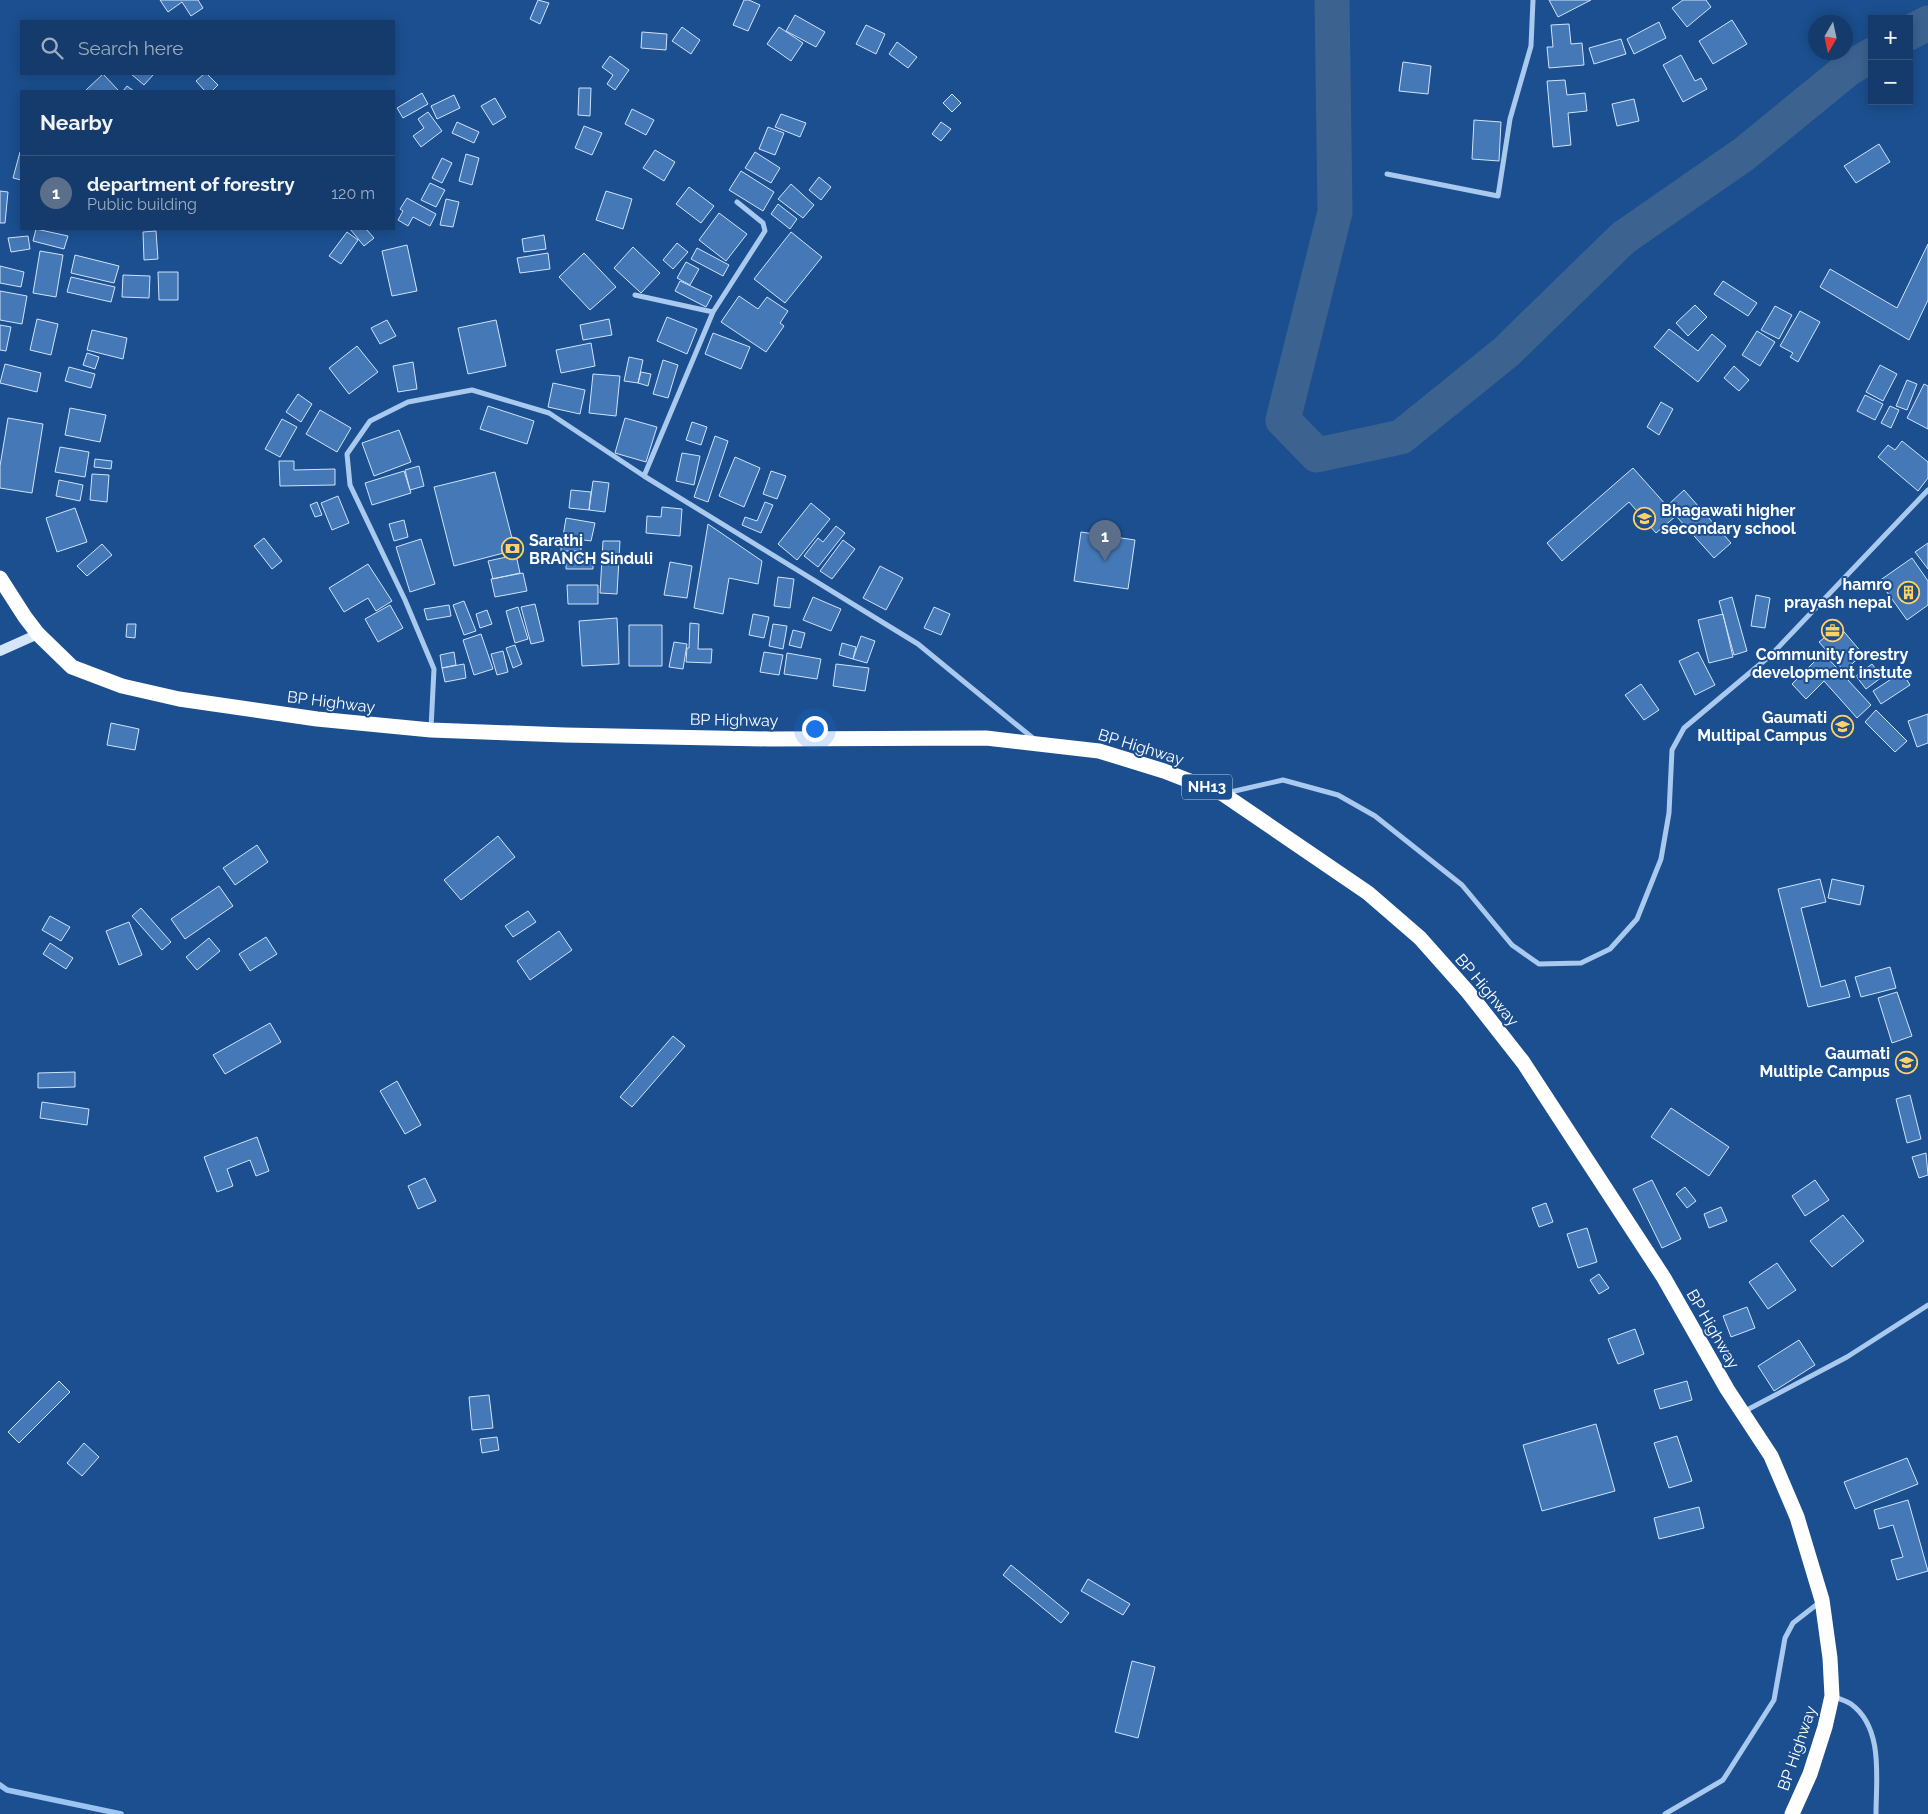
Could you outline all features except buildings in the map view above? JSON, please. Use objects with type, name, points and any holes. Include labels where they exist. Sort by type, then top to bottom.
[{"type":"highway","name":"BP Highway","points":[[0,578],[11,597],[38,634],[72,667],[122,686],[179,699],[317,719],[431,730],[565,735],[749,738],[986,738],[1099,751],[1164,771],[1223,794],[1368,893],[1420,938],[1468,992],[1523,1062],[1653,1261],[1770,1456],[1793,1508],[1822,1600],[1830,1658],[1832,1696],[1825,1727],[1810,1774],[1792,1814]]},
{"type":"street","points":[[1388,174],[1498,196],[1510,119],[1531,46],[1533,0]]},
{"type":"street","points":[[644,476],[713,312],[764,231],[763,223],[737,202]]},
{"type":"street","points":[[635,295],[713,312]]},
{"type":"street","points":[[431,730],[434,669],[405,600],[350,485],[347,454],[370,421],[408,402],[472,390],[549,413],[644,476],[918,644],[1040,744]]},
{"type":"street","points":[[1223,794],[1283,780],[1338,795],[1375,816],[1462,885],[1512,945],[1539,964],[1581,964],[1610,949],[1638,919],[1661,859],[1669,813],[1672,750],[1684,728],[1771,654],[1928,490]]},
{"type":"street","points":[[0,651],[38,634]]},
{"type":"street","points":[[1742,1412],[1847,1356],[1928,1305]]},
{"type":"street","points":[[1665,1814],[1723,1780],[1774,1700],[1785,1638],[1793,1623],[1822,1600]]},
{"type":"street","points":[[1832,1696],[1851,1704],[1869,1724],[1876,1758],[1876,1814]]},
{"type":"waterway","points":[[1332,0],[1335,212],[1283,420],[1317,455],[1401,437],[1506,352],[1623,238],[1744,154],[1848,69],[1868,57]]},
{"type":"waterway","points":[[1913,31],[1928,23]]},
{"type":"waterway","points":[[0,1785],[7,1790],[121,1814]]},
{"type":"place","name":"Bhagawati higher secondary school","points":[[1645,519]]},
{"type":"place","name":"Sarathi BRANCH Sinduli","points":[[513,549]]},
{"type":"place","name":"department of forestry","points":[[1105,561]]},
{"type":"place","name":"hamro prayash nepal","points":[[1908,593]]},
{"type":"place","name":"Community forestry development instute","points":[[1832,630]]},
{"type":"place","name":"Gaumati Multipal Campus","points":[[1843,726]]},
{"type":"place","name":"Gaumati Multiple Campus","points":[[1906,1062]]}]
